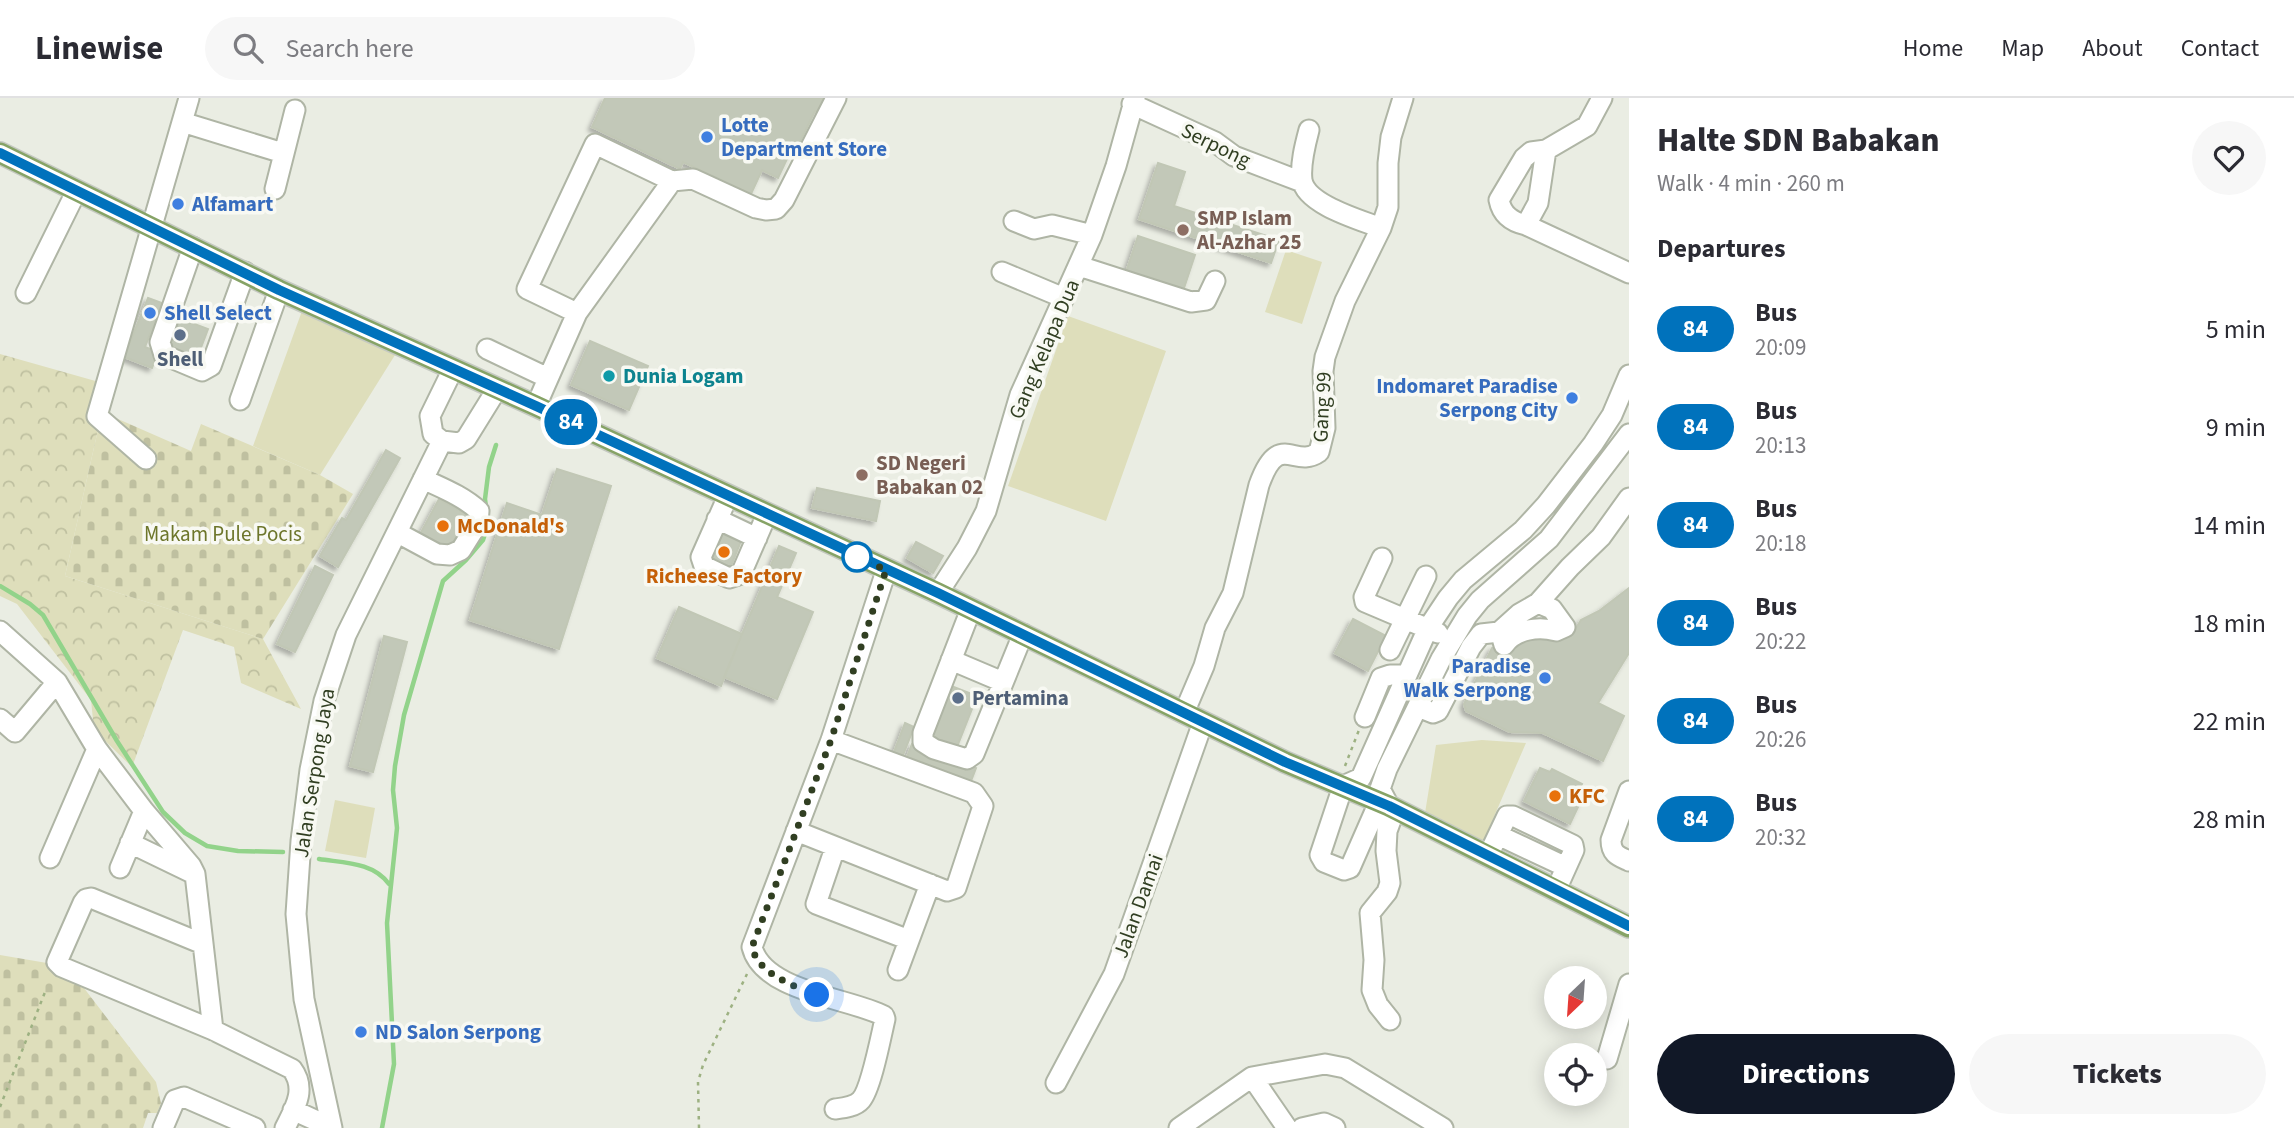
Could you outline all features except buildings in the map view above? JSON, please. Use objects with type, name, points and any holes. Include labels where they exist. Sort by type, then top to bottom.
[{"type":"main road","points":[[0,153],[279,290],[938,593],[1285,762],[1352,782],[1387,806],[1629,926]]},
{"type":"street","points":[[146,460],[97,416],[189,98]]},
{"type":"street","points":[[577,313],[527,289],[595,144],[672,181],[692,179],[756,208],[776,209],[784,200],[836,98]]},
{"type":"street","name":"Gang 99","points":[[1184,713],[1204,666],[1215,628],[1233,593],[1265,468],[1275,456],[1314,456],[1319,452],[1325,428],[1325,357],[1345,301],[1381,228],[1388,207],[1391,137],[1403,98]]},
{"type":"street","points":[[1602,98],[1587,126],[1546,150],[1531,152],[1524,158],[1499,200],[1509,218],[1629,274]]},
{"type":"street","name":"Serpong","points":[[1133,101],[1215,142],[1234,156],[1302,182]]},
{"type":"street","name":"Gang Kelapa Dua","points":[[938,593],[967,548],[986,511],[1020,395],[1092,235],[1116,166],[1133,101]]},
{"type":"street","points":[[275,188],[295,110]]},
{"type":"street","points":[[182,122],[283,153]]},
{"type":"street","points":[[1308,130],[1302,182],[1316,200],[1381,228]]},
{"type":"street","points":[[1526,225],[1538,202],[1546,150]]},
{"type":"street","points":[[536,406],[577,313],[672,181]]},
{"type":"street","points":[[26,293],[76,191]]},
{"type":"street","points":[[1014,221],[1034,229],[1052,225],[1092,235]]},
{"type":"street","points":[[193,247],[160,342],[164,355],[202,371],[211,366],[246,272]]},
{"type":"street","points":[[1079,266],[1191,302],[1206,300],[1215,281]]},
{"type":"street","points":[[1002,272],[1064,298]]},
{"type":"street","points":[[240,400],[279,290]]},
{"type":"street","points":[[488,349],[548,378]]},
{"type":"street","points":[[453,369],[430,416],[433,434],[442,440],[459,443],[466,439],[497,389]]},
{"type":"street","points":[[1387,806],[1350,868],[1344,870],[1324,862],[1320,855],[1352,782],[1407,676],[1428,628],[1448,597],[1463,580],[1523,530],[1546,505],[1612,415],[1629,375]]},
{"type":"street","points":[[1390,1020],[1378,1005],[1372,990],[1374,960],[1370,913],[1387,892],[1390,883],[1386,850],[1387,806],[1380,789],[1382,781],[1452,639],[1480,600],[1549,538],[1629,434]]},
{"type":"street","name":"Jalan Serpong Jaya","points":[[332,1128],[304,999],[297,926],[304,812],[314,747],[333,670],[346,635],[442,440]]},
{"type":"street","points":[[398,533],[437,554],[450,555],[461,550],[478,523],[479,511],[474,506],[423,479]]},
{"type":"street","points":[[727,496],[701,556],[704,566],[729,578],[736,577],[743,570],[767,514]]},
{"type":"street","points":[[1418,707],[1433,713],[1438,711],[1481,634],[1499,632],[1519,614],[1538,603],[1570,566],[1601,537],[1629,498]]},
{"type":"street","points":[[1546,505],[1563,521]]},
{"type":"street","points":[[717,519],[757,538]]},
{"type":"street","points":[[1382,558],[1364,600],[1367,604],[1452,639]]},
{"type":"street","points":[[835,1109],[858,1103],[864,1094],[880,1042],[884,1016],[805,990],[769,972],[752,951],[831,740],[886,570]]},
{"type":"street","points":[[1390,650],[1426,576]]},
{"type":"street","points":[[1499,632],[1504,645],[1510,636],[1522,631],[1556,631],[1565,627],[1552,609],[1538,603]]},
{"type":"street","points":[[971,609],[923,733],[923,742],[934,749],[967,760],[974,754],[1023,634]]},
{"type":"street","points":[[0,631],[57,682],[97,749],[144,811],[191,866],[195,874],[213,1030]]},
{"type":"street","points":[[951,660],[1003,682]]},
{"type":"street","points":[[1365,717],[1381,678],[1390,675],[1407,676]]},
{"type":"street","points":[[0,719],[15,732],[57,682]]},
{"type":"street","name":"Jalan Damai","points":[[1056,1083],[1114,974],[1203,722]]},
{"type":"street","points":[[796,831],[947,891],[956,888],[983,806],[974,793],[831,740]]},
{"type":"street","points":[[50,859],[97,749]]},
{"type":"street","points":[[1629,791],[1611,841],[1613,852],[1629,861]]},
{"type":"street","points":[[120,867],[144,811]]},
{"type":"street","points":[[1488,856],[1498,835],[1566,867],[1556,890]]},
{"type":"street","points":[[130,843],[195,874]]},
{"type":"street","points":[[835,848],[816,904],[909,940]]},
{"type":"street","points":[[898,970],[930,884]]},
{"type":"street","points":[[203,944],[91,898],[83,903],[57,962],[62,967],[213,1030],[292,1069],[298,1077],[300,1088],[289,1119],[332,1128]]},
{"type":"street","points":[[1607,1059],[1629,984]]},
{"type":"street","points":[[1179,1128],[1252,1077],[1325,1064],[1339,1065],[1443,1128]]},
{"type":"street","points":[[1252,1077],[1287,1128]]},
{"type":"street","points":[[163,1128],[175,1100],[184,1097],[255,1128]]},
{"type":"street","points":[[1302,1128],[1324,1123],[1335,1128]]},
{"type":"path","points":[[1352,782],[1345,765],[1365,717]]},
{"type":"path","points":[[699,1128],[698,1082],[743,980],[757,959]]},
{"type":"path","points":[[0,1107],[45,992]]},
{"type":"green space","points":[[1286,250],[1322,262],[1302,324],[1265,312]]},
{"type":"green space","points":[[302,311],[395,355],[320,475],[253,446]]},
{"type":"green space","points":[[1068,316],[1166,351],[1106,521],[1008,486]]},
{"type":"green space","points":[[0,354],[99,382],[102,412],[65,576],[263,639],[301,709],[241,683],[234,647],[183,630],[132,767],[94,730],[91,700],[17,604],[0,596]]},
{"type":"green space","name":"Makam Pule Pocis","points":[[102,412],[191,451],[201,424],[320,475],[353,494],[263,639],[65,576]]},
{"type":"green space","points":[[1482,740],[1526,743],[1479,851],[1425,813],[1436,745]]},
{"type":"green space","points":[[335,800],[375,808],[366,858],[325,851]]},
{"type":"green space","points":[[0,955],[47,963],[74,975],[156,1082],[161,1103],[157,1113],[148,1113],[143,1128],[0,1128]]},
{"type":"waterway","points":[[382,1128],[394,1064],[387,923],[397,828],[393,790],[395,766],[404,715],[443,581],[483,540],[488,524],[485,499],[489,467],[496,445]]},
{"type":"waterway","points":[[0,586],[43,615],[117,741],[163,812],[185,833],[207,846],[238,851],[283,852]]},
{"type":"waterway","points":[[319,859],[366,867],[375,871],[389,884]]},
{"type":"bus line","name":"84","points":[[0,153],[279,290],[938,593],[1285,762],[1389,806],[1629,926]]},
{"type":"place","name":"Lotte Department Store","points":[[707,137]]},
{"type":"place","name":"Alfamart","points":[[178,204]]},
{"type":"place","name":"SMP Islam Al-Azhar 25","points":[[1183,230]]},
{"type":"place","name":"Shell Select","points":[[150,313]]},
{"type":"place","name":"Shell","points":[[180,335]]},
{"type":"place","name":"Dunia Logam","points":[[609,376]]},
{"type":"place","name":"Indomaret Paradise Serpong City","points":[[1572,398]]},
{"type":"place","name":"SD Negeri Babakan 02","points":[[862,475]]},
{"type":"place","name":"McDonald's","points":[[443,526]]},
{"type":"place","name":"Richeese Factory","points":[[724,552]]},
{"type":"place","name":"Paradise Walk Serpong","points":[[1545,678]]},
{"type":"place","name":"Pertamina","points":[[958,698]]},
{"type":"place","name":"KFC","points":[[1555,796]]},
{"type":"place","name":"ND Salon Serpong","points":[[361,1032]]},
{"type":"route","points":[[817,995],[769,972],[762,966],[752,947],[831,740],[886,570],[850,553],[857,557]]}]
